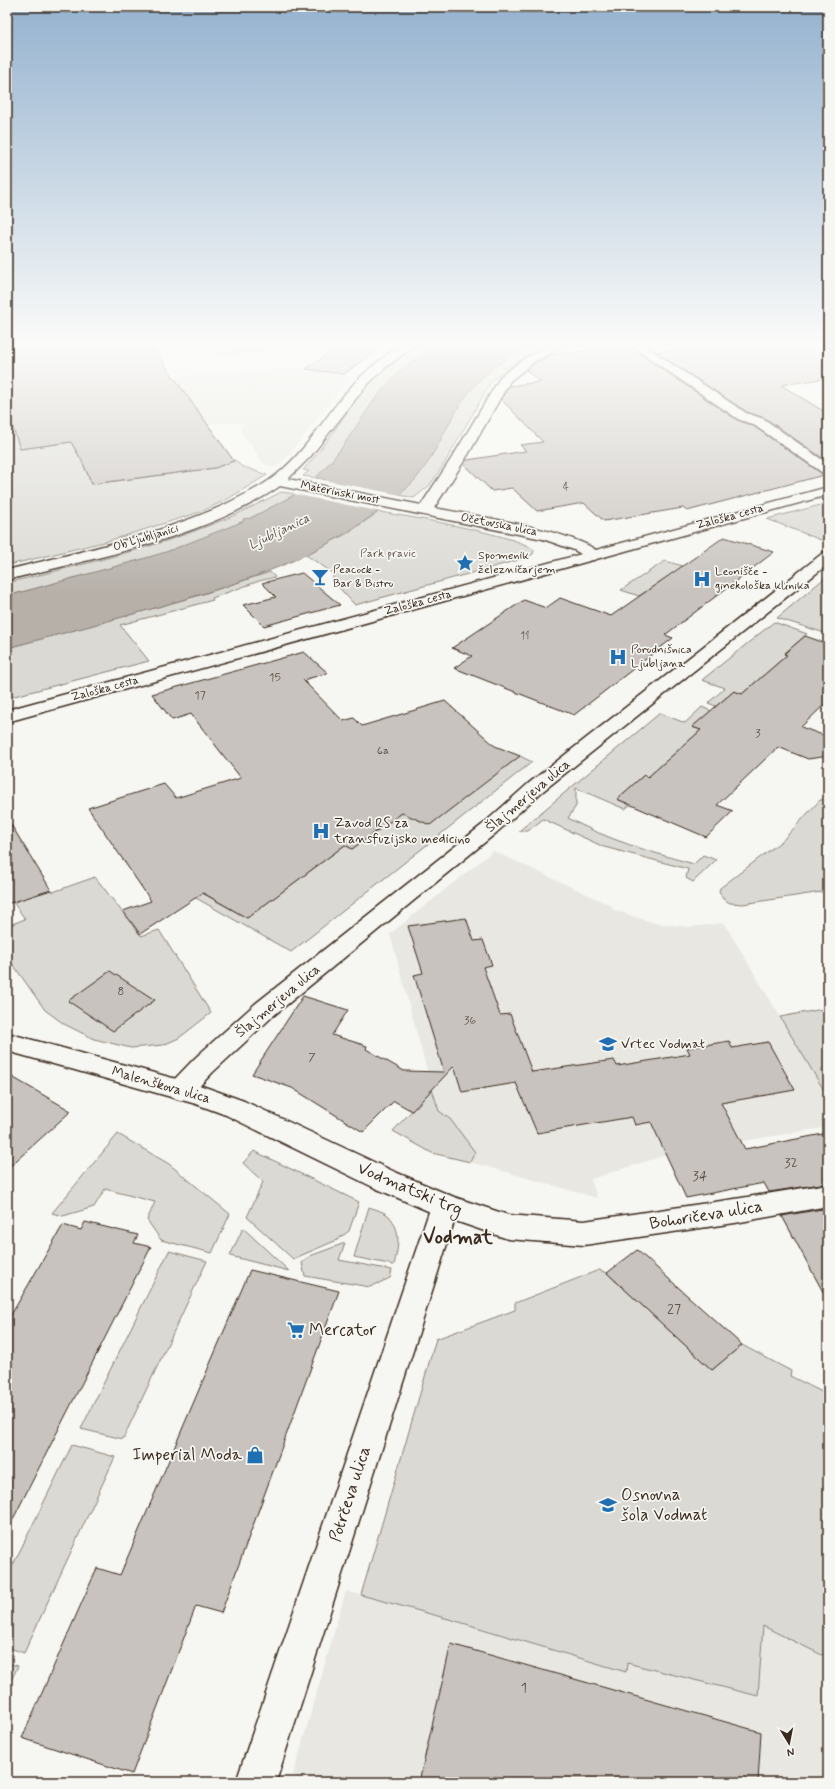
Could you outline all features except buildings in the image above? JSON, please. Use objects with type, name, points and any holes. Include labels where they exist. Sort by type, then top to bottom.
[{"type":"street","name":"Ob Ljubljanici","points":[[7,575],[112,549],[192,524],[233,506],[278,481],[288,473],[311,448],[327,426]]},
{"type":"street","points":[[425,510],[477,426]]},
{"type":"street","points":[[765,426],[828,470]]},
{"type":"street","name":"Materinski most","points":[[278,481],[401,505]]},
{"type":"street","name":"Zaloška cesta","points":[[7,716],[828,491]]},
{"type":"street","name":"Očetovska ulica","points":[[401,505],[547,535],[579,547],[593,555]]},
{"type":"street","name":"Šlajmerjeva ulica","points":[[180,1090],[204,1065],[264,1010],[489,829],[536,787],[828,556]]},
{"type":"street","name":"Malenškova ulica","points":[[7,1042],[202,1096],[235,1108],[310,1144]]},
{"type":"street","name":"Vodmatski trg","points":[[310,1144],[385,1180],[445,1206],[508,1227],[584,1233]]},
{"type":"street","name":"Bohoričeva ulica","points":[[584,1233],[735,1211],[828,1194]]},
{"type":"street","name":"Potrčeva ulica","points":[[256,1782],[445,1206]]},
{"type":"shaded area","points":[[7,426],[181,426],[7,451]]},
{"type":"shaded area","points":[[311,426],[288,456],[275,468],[264,464],[241,431],[241,427]]},
{"type":"shaded area","name":"Vrtec Vodmat","points":[[493,851],[606,903],[612,906],[611,909],[654,923],[691,927],[724,923],[828,1097],[828,1127],[672,1153],[591,1179],[597,1198],[432,1152],[393,1131],[432,1089],[390,934]]},
{"type":"shaded area","name":"Osnovna šola Vodmat","points":[[436,1339],[761,1418],[828,1396],[828,1782],[317,1782],[293,1775],[346,1591],[361,1595]]},
{"type":"green space","points":[[7,426],[13,426],[20,449],[71,442],[82,461],[92,484],[215,468],[235,460],[241,466],[267,475],[226,500],[200,512],[108,541],[13,564],[7,561]]},
{"type":"green space","points":[[337,426],[357,426],[325,469],[315,478],[303,476],[309,471],[303,470]]},
{"type":"green space","points":[[448,426],[466,426],[430,485],[414,498],[399,495],[421,472]]},
{"type":"green space","points":[[281,492],[296,494],[256,515],[192,543],[131,563],[7,596],[7,583],[114,556],[166,541],[226,519]]},
{"type":"green space","points":[[828,503],[828,535],[821,540],[767,519]]},
{"type":"green space","name":"Park pravic","points":[[379,512],[461,527],[507,538],[524,544],[534,550],[533,554],[526,558],[355,605],[333,581],[333,573],[306,555],[348,533]]},
{"type":"green space","points":[[665,561],[683,566],[639,596],[621,590]]},
{"type":"green space","points":[[270,572],[275,577],[259,581],[212,598],[213,600],[120,625],[149,661],[7,698],[7,648],[197,596]]},
{"type":"green space","points":[[827,576],[828,634],[777,618]]},
{"type":"green space","points":[[774,622],[807,634],[784,654],[787,655],[742,694],[734,691],[716,706],[708,703],[725,688],[702,680]]},
{"type":"green space","points":[[702,707],[711,711],[692,727],[701,730],[648,777],[644,775],[617,799],[630,805],[625,809],[576,788],[576,806],[568,818],[614,839],[645,850],[694,864],[703,855],[716,860],[693,882],[686,878],[688,869],[604,847],[543,819],[528,831],[519,831],[660,713],[685,723]]},
{"type":"green space","points":[[520,756],[532,762],[291,952],[196,898],[202,893],[247,918],[345,845],[352,849],[402,813]]},
{"type":"green space","points":[[828,799],[828,816],[823,817],[828,824],[828,891],[743,904],[730,903],[723,899],[719,891],[720,888],[783,840],[820,800]]},
{"type":"green space","points":[[95,877],[141,936],[159,930],[211,1013],[179,1038],[163,1045],[131,1048],[94,1039],[64,1024],[45,1010],[7,956],[7,926],[25,919],[13,902],[51,890],[53,892]]},
{"type":"green space","points":[[828,1008],[828,1069],[821,1070],[828,1083],[828,1097],[780,1017]]},
{"type":"green space","points":[[432,1089],[439,1111],[450,1119],[475,1152],[470,1162],[432,1153],[393,1131]]},
{"type":"green space","points":[[118,1134],[169,1164],[230,1214],[212,1253],[161,1240],[147,1220],[155,1202],[105,1189],[94,1207],[63,1216],[52,1213]]},
{"type":"green space","points":[[254,1151],[359,1202],[349,1231],[337,1240],[293,1259],[247,1217],[263,1182],[243,1163]]},
{"type":"green space","points":[[369,1207],[389,1216],[396,1228],[398,1246],[394,1265],[354,1257]]},
{"type":"green space","points":[[243,1228],[289,1271],[230,1256]]},
{"type":"green space","points":[[345,1243],[339,1260],[392,1270],[390,1278],[370,1287],[305,1276],[302,1263],[310,1256]]},
{"type":"green space","points":[[169,1251],[207,1261],[123,1439],[81,1429]]},
{"type":"green space","name":"Osnovna šola Vodmat","points":[[599,1270],[607,1273],[712,1370],[742,1345],[791,1371],[790,1376],[822,1392],[828,1381],[828,1658],[763,1626],[758,1696],[627,1663],[626,1672],[456,1621],[361,1595],[436,1339],[515,1310],[515,1303]]},
{"type":"green space","points":[[72,1445],[115,1457],[24,1653],[7,1647],[7,1577]]},
{"type":"green space","points":[[7,1663],[18,1666],[7,1689]]},
{"type":"water","name":"Ljubljanica","points":[[356,426],[448,426],[434,453],[421,473],[405,490],[375,514],[345,534],[315,550],[251,578],[218,589],[148,610],[7,648],[7,596],[166,552],[244,521],[243,519],[249,519],[296,494],[305,496],[326,480],[315,478],[325,469]]},
{"type":"pier","points":[[313,478],[401,495],[382,512],[293,494],[296,492],[305,494],[322,481],[314,480]]},
{"type":"place","name":"Spomenik železničarjem","points":[[465,563]]},
{"type":"place","name":"Peacock - Bar & Bistro","points":[[320,577]]},
{"type":"place","name":"Leonišče - ginekološka klinika","points":[[702,579]]},
{"type":"place","name":"Porodnišnica Ljubljana","points":[[618,657]]},
{"type":"place","name":"Zavod RS za transfuzijsko medicino","points":[[321,831]]},
{"type":"place","name":"Vrtec Vodmat","points":[[608,1044]]},
{"type":"place","name":"Mercator","points":[[296,1330]]},
{"type":"place","name":"Imperial Moda","points":[[255,1455]]},
{"type":"place","name":"Osnovna šola Vodmat","points":[[608,1505]]},
{"type":"district","name":"Vodmat","points":[[458,1237]]}]
